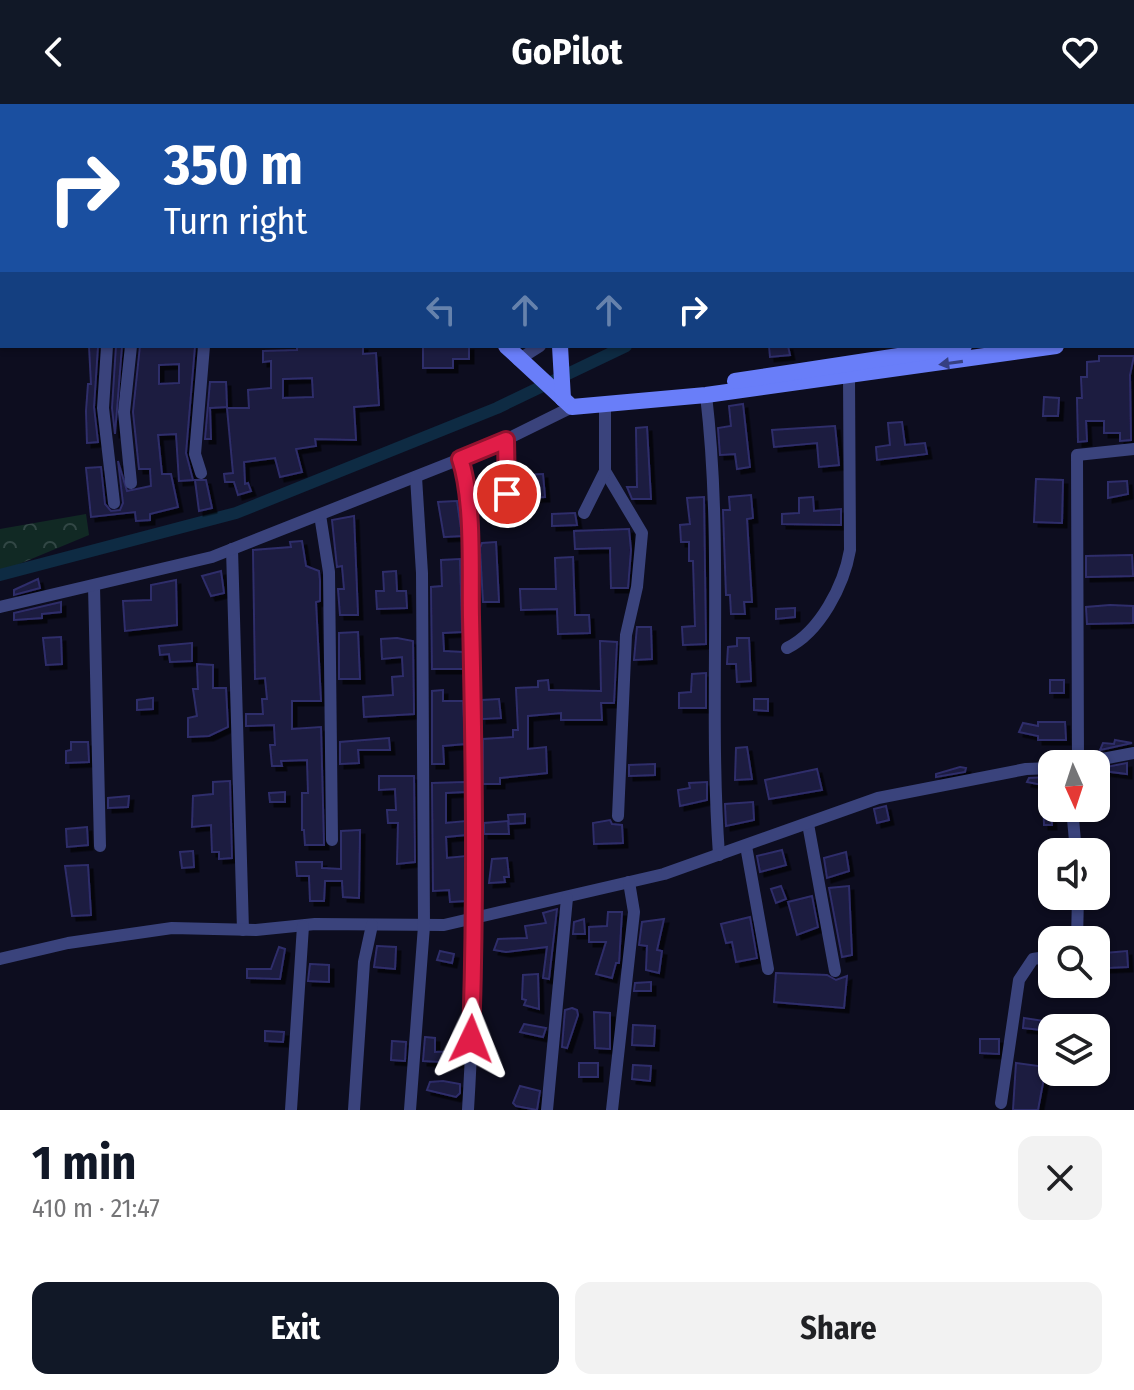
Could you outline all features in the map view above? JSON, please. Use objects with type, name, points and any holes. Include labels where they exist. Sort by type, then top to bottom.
[{"type":"main road","points":[[508,348],[568,403],[605,405],[849,377],[1030,349]]},
{"type":"main road","points":[[560,348],[568,403]]},
{"type":"main road","points":[[683,395],[706,386],[951,348]]},
{"type":"street","points":[[107,348],[103,408],[114,503]]},
{"type":"street","points":[[131,348],[124,398],[131,483]]},
{"type":"street","points":[[201,473],[195,454],[204,348]]},
{"type":"street","points":[[518,360],[537,348]]},
{"type":"street","points":[[787,648],[804,639],[846,571],[850,550],[849,377]]},
{"type":"street","points":[[706,395],[715,504],[715,780],[719,855]]},
{"type":"street","points":[[0,607],[94,586],[232,549],[506,440],[568,403]]},
{"type":"street","points":[[584,513],[605,471],[605,405]]},
{"type":"street","points":[[506,440],[508,521]]},
{"type":"street","points":[[1077,750],[1077,455],[1134,449]]},
{"type":"street","points":[[460,459],[465,473],[469,543],[475,918],[468,1110]]},
{"type":"street","points":[[605,471],[642,533],[637,587],[626,635],[618,816]]},
{"type":"street","points":[[410,1110],[424,926],[422,587],[416,477]]},
{"type":"street","points":[[320,515],[329,572],[332,840]]},
{"type":"street","points":[[232,549],[237,598],[243,930]]},
{"type":"street","points":[[94,586],[100,846]]},
{"type":"street","points":[[1110,758],[1134,753]]},
{"type":"street","points":[[0,959],[141,931],[172,928],[243,930],[303,926],[424,926],[475,918],[629,882],[746,846],[878,798],[1038,769]]},
{"type":"street","points":[[808,824],[835,971]]},
{"type":"street","points":[[746,846],[768,969]]},
{"type":"street","points":[[612,1110],[634,912],[629,882]]},
{"type":"street","points":[[547,1110],[567,898]]},
{"type":"street","points":[[354,1110],[364,962],[372,925]]},
{"type":"street","points":[[291,1110],[303,926]]},
{"type":"street","points":[[1001,1103],[1019,980],[1033,959],[1038,958]]},
{"type":"green space","points":[[86,514],[89,535],[0,572],[0,529]]},
{"type":"building","points":[[89,348],[98,348],[94,407],[98,442],[87,443],[86,411],[88,384],[91,384]]},
{"type":"building","points":[[116,348],[122,348],[115,434],[112,408]]},
{"type":"building","points":[[140,348],[195,348],[186,453],[193,480],[179,481],[176,434],[158,435],[162,474],[171,474],[178,507],[150,514],[150,520],[136,521],[135,512],[91,517],[86,468],[101,467],[105,504],[111,511],[120,510],[123,503],[118,461],[127,491],[151,486],[150,469],[139,469],[133,412]],"holes":[[[179,364],[179,383],[159,384],[159,365]]]},
{"type":"building","points":[[363,348],[363,354],[376,353],[379,405],[354,407],[356,440],[315,439],[316,446],[296,449],[302,472],[280,477],[275,458],[244,462],[245,484],[248,483],[251,491],[238,495],[234,482],[225,482],[224,474],[233,473],[227,408],[249,408],[248,390],[271,388],[271,361],[263,362],[263,351]],"holes":[[[312,378],[313,397],[283,398],[283,379]]]},
{"type":"building","points":[[423,348],[469,348],[469,359],[453,359],[453,368],[423,368]]},
{"type":"building","points":[[769,348],[788,348],[790,355],[770,357]]},
{"type":"building","points":[[1099,356],[1134,356],[1130,375],[1131,440],[1120,441],[1120,433],[1104,433],[1104,421],[1086,421],[1087,441],[1078,442],[1077,398],[1082,398],[1081,377],[1087,377],[1087,362],[1099,361]]},
{"type":"building","points":[[210,382],[226,382],[227,407],[210,408],[211,439],[205,439]]},
{"type":"building","points":[[1044,397],[1059,398],[1058,416],[1043,416]]},
{"type":"building","points":[[743,404],[750,467],[737,469],[735,454],[720,455],[718,428],[731,426],[729,406]]},
{"type":"building","points":[[902,422],[905,445],[925,443],[927,454],[877,460],[876,447],[890,445],[888,423]]},
{"type":"building","points":[[835,426],[839,465],[819,467],[817,443],[774,447],[772,430]]},
{"type":"building","points":[[647,427],[651,499],[632,499],[627,487],[637,487],[636,428]]},
{"type":"building","points":[[543,474],[545,497],[522,498],[521,475]]},
{"type":"building","points":[[1036,479],[1063,480],[1062,523],[1034,522]]},
{"type":"building","points":[[195,480],[206,480],[212,508],[199,511]]},
{"type":"building","points":[[1127,481],[1128,494],[1108,498],[1108,482]]},
{"type":"building","points":[[751,495],[753,518],[747,519],[752,602],[744,602],[745,614],[731,614],[730,595],[726,595],[723,510],[730,510],[729,497]]},
{"type":"building","points":[[704,497],[706,644],[683,645],[682,627],[695,626],[693,561],[689,561],[689,542],[681,542],[680,525],[690,524],[687,498]]},
{"type":"building","points":[[813,497],[814,511],[841,509],[841,525],[782,524],[782,514],[799,513],[799,498]]},
{"type":"building","points":[[482,500],[488,500],[493,508],[491,514],[482,516],[477,511],[477,505]]},
{"type":"building","points":[[457,501],[462,536],[444,537],[438,502]]},
{"type":"building","points":[[575,513],[577,525],[552,526],[552,514]]},
{"type":"building","points":[[354,516],[358,615],[340,615],[338,589],[344,589],[342,566],[337,567],[332,520]]},
{"type":"building","points":[[629,529],[628,588],[611,588],[610,548],[575,549],[574,531]]},
{"type":"building","points":[[302,541],[306,566],[319,571],[320,601],[316,602],[321,701],[292,701],[292,729],[321,727],[324,845],[305,845],[302,830],[302,793],[308,793],[307,760],[281,761],[282,766],[272,766],[270,745],[275,745],[274,725],[246,726],[246,714],[263,714],[262,699],[267,699],[265,678],[255,679],[253,550],[291,547],[290,542]]},
{"type":"building","points":[[496,542],[499,602],[483,602],[480,548],[482,543]]},
{"type":"building","points":[[1132,555],[1133,576],[1086,577],[1086,556]]},
{"type":"building","points":[[573,557],[575,615],[589,615],[590,633],[558,634],[557,609],[521,610],[520,589],[556,589],[555,558]]},
{"type":"building","points":[[460,559],[462,632],[443,633],[444,651],[463,652],[463,669],[432,669],[431,587],[442,586],[441,560]]},
{"type":"building","points":[[221,571],[224,593],[211,596],[202,576]]},
{"type":"building","points":[[396,571],[397,591],[406,591],[407,608],[377,609],[376,591],[384,591],[383,572]]},
{"type":"building","points":[[38,579],[40,588],[14,595],[14,590]]},
{"type":"building","points":[[176,580],[177,625],[125,631],[123,601],[151,600],[151,585]]},
{"type":"building","points":[[61,602],[61,612],[42,614],[42,618],[14,620],[14,613]]},
{"type":"building","points":[[1133,606],[1133,623],[1087,624],[1086,607]]},
{"type":"building","points":[[795,608],[795,617],[776,619],[776,609]]},
{"type":"building","points":[[637,627],[651,627],[652,659],[634,660]]},
{"type":"building","points":[[358,632],[360,679],[339,679],[339,633]]},
{"type":"building","points":[[61,637],[62,664],[46,665],[43,638]]},
{"type":"building","points":[[737,638],[749,638],[751,681],[737,682],[736,664],[727,664],[728,647],[737,646]]},
{"type":"building","points":[[381,639],[413,641],[414,714],[364,717],[363,697],[393,695],[392,677],[403,676],[402,657],[382,659]]},
{"type":"building","points":[[600,641],[617,642],[614,703],[601,703],[602,720],[561,720],[561,713],[528,716],[528,749],[546,747],[547,773],[500,778],[500,784],[483,784],[483,739],[513,737],[513,730],[518,730],[516,688],[538,687],[538,681],[548,680],[549,690],[601,691]]},
{"type":"building","points":[[192,643],[192,661],[170,662],[169,654],[160,655],[159,646]]},
{"type":"building","points":[[197,664],[213,665],[213,688],[226,688],[228,727],[209,736],[188,737],[188,718],[197,716],[193,689],[198,689]]},
{"type":"building","points":[[706,673],[706,708],[679,708],[679,693],[691,692],[692,674]]},
{"type":"building","points":[[1050,680],[1064,680],[1064,693],[1050,693]]},
{"type":"building","points":[[443,690],[443,701],[463,701],[465,744],[443,746],[444,764],[432,764],[432,691]]},
{"type":"building","points":[[153,698],[153,709],[137,710],[137,700]]},
{"type":"building","points":[[499,699],[501,718],[482,719],[482,700]]},
{"type":"building","points":[[754,699],[768,699],[768,711],[754,710]]},
{"type":"building","points":[[1038,722],[1065,722],[1066,740],[1038,740],[1038,736],[1019,732],[1023,723],[1038,726]]},
{"type":"building","points":[[389,738],[390,750],[358,750],[359,763],[340,764],[340,742]]},
{"type":"building","points":[[1115,740],[1132,743],[1100,750],[1103,743],[1114,744]]},
{"type":"building","points":[[71,742],[88,742],[89,762],[66,763],[66,751],[71,750]]},
{"type":"building","points":[[747,747],[752,779],[735,780],[736,748]]},
{"type":"building","points":[[1127,763],[1127,774],[1110,772],[1110,766]]},
{"type":"building","points":[[655,764],[655,775],[629,776],[629,765]]},
{"type":"building","points":[[966,768],[965,772],[936,777],[936,774]]},
{"type":"building","points":[[817,769],[822,790],[769,799],[765,780]]},
{"type":"building","points":[[379,776],[414,776],[415,862],[397,864],[398,823],[388,823],[387,810],[396,810],[395,789],[379,790]]},
{"type":"building","points":[[1029,778],[1038,778],[1038,784],[1027,782]]},
{"type":"building","points":[[230,781],[232,858],[219,859],[219,852],[212,852],[211,825],[192,827],[193,796],[213,794],[213,782]]},
{"type":"building","points":[[465,782],[465,792],[446,793],[446,823],[466,821],[466,835],[446,837],[447,858],[466,856],[466,901],[450,902],[449,890],[433,891],[432,783]]},
{"type":"building","points":[[707,782],[707,800],[680,806],[678,790],[690,788],[689,783]]},
{"type":"building","points":[[285,792],[285,802],[270,802],[269,793]]},
{"type":"building","points":[[129,796],[128,807],[108,808],[108,798]]},
{"type":"building","points":[[753,802],[754,820],[726,826],[725,804]]},
{"type":"building","points":[[886,806],[889,820],[877,823],[874,809]]},
{"type":"building","points":[[525,814],[525,823],[509,824],[508,815]]},
{"type":"building","points":[[610,820],[612,824],[622,825],[623,843],[594,844],[593,823]]},
{"type":"building","points":[[508,821],[509,834],[484,834],[484,823]]},
{"type":"building","points":[[87,827],[88,845],[67,847],[66,829]]},
{"type":"building","points":[[360,830],[359,898],[343,897],[342,881],[325,881],[324,901],[310,901],[309,876],[297,876],[296,862],[322,862],[322,868],[341,869],[341,831]]},
{"type":"building","points":[[782,850],[786,865],[760,872],[757,856]]},
{"type":"building","points":[[193,851],[194,867],[182,868],[180,852]]},
{"type":"building","points":[[846,852],[849,871],[827,878],[824,858]]},
{"type":"building","points":[[507,858],[509,877],[504,877],[505,882],[489,883],[492,859]]},
{"type":"building","points":[[88,865],[91,915],[72,916],[65,866]]},
{"type":"building","points":[[781,886],[786,899],[776,903],[771,889]]},
{"type":"building","points":[[849,886],[852,955],[842,957],[829,888]]},
{"type":"building","points":[[812,896],[818,927],[797,935],[788,902]]},
{"type":"building","points":[[557,909],[549,979],[543,978],[547,947],[506,952],[494,950],[498,939],[527,938],[525,926],[546,923],[543,913]]},
{"type":"building","points":[[608,912],[622,912],[619,963],[616,963],[612,978],[596,974],[606,942],[589,942],[589,927],[607,926]]},
{"type":"building","points":[[750,917],[757,958],[736,962],[732,942],[726,943],[721,924]]},
{"type":"building","points":[[584,919],[585,934],[573,934],[574,922]]},
{"type":"building","points":[[664,919],[657,950],[662,951],[659,973],[646,970],[647,946],[639,945],[642,922]]},
{"type":"building","points":[[377,946],[396,947],[395,969],[374,967]]},
{"type":"building","points":[[279,947],[285,949],[280,979],[247,978],[247,969],[271,969]]},
{"type":"building","points":[[440,951],[454,954],[452,963],[437,960]]},
{"type":"building","points":[[1127,951],[1128,967],[1110,968],[1110,953]]},
{"type":"building","points":[[310,964],[329,965],[329,982],[308,981]]},
{"type":"building","points":[[776,973],[827,975],[836,980],[847,976],[844,1008],[774,1002]]},
{"type":"building","points":[[538,974],[539,1009],[524,1005],[526,1000],[522,999],[523,975]]},
{"type":"building","points":[[651,982],[651,991],[634,991],[635,983]]},
{"type":"building","points":[[565,1010],[577,1010],[578,1015],[567,1048],[562,1047]]},
{"type":"building","points":[[594,1012],[610,1013],[610,1049],[595,1048]]},
{"type":"building","points":[[1024,1018],[1038,1020],[1038,1030],[1023,1028]]},
{"type":"building","points":[[524,1024],[546,1028],[543,1037],[520,1032]]},
{"type":"building","points":[[633,1025],[655,1026],[654,1046],[632,1045]]},
{"type":"building","points":[[265,1031],[284,1032],[283,1042],[265,1041]]},
{"type":"building","points":[[425,1037],[435,1038],[435,1052],[462,1051],[461,1063],[423,1061]]},
{"type":"building","points":[[980,1039],[999,1039],[999,1054],[980,1053]]},
{"type":"building","points":[[392,1041],[406,1042],[405,1061],[391,1060]]},
{"type":"building","points":[[579,1063],[598,1063],[598,1077],[579,1077]]},
{"type":"building","points":[[1016,1063],[1038,1066],[1038,1086],[1042,1086],[1038,1110],[1013,1110]]},
{"type":"building","points":[[633,1065],[651,1066],[650,1081],[632,1079]]},
{"type":"building","points":[[430,1082],[460,1084],[460,1093],[456,1097],[427,1090]]},
{"type":"building","points":[[520,1086],[540,1091],[537,1110],[513,1103]]},
{"type":"waterway","points":[[0,575],[236,513],[497,408],[622,348]]},
{"type":"route","points":[[471,1039],[475,918],[473,714],[469,543],[465,473],[460,459],[506,440],[507,494]]}]
